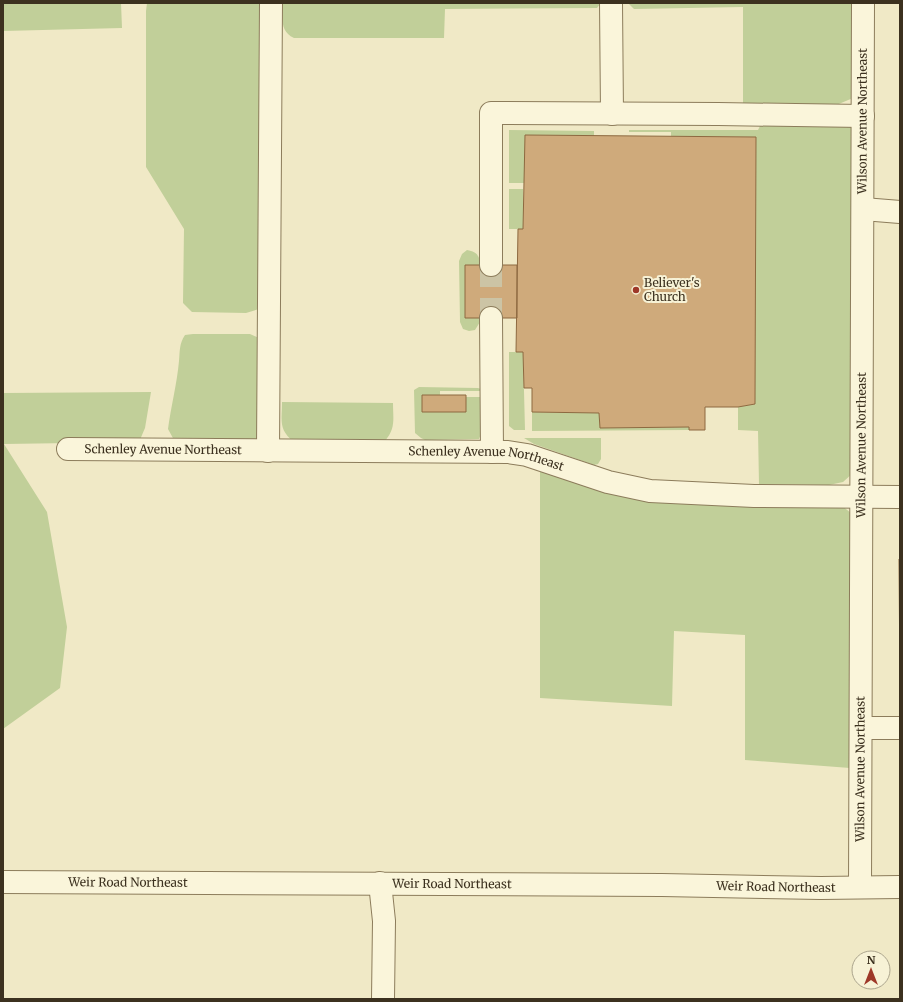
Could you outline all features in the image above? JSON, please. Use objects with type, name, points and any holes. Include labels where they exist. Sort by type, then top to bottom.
[{"type":"street","points":[[268,451],[271,3]]},
{"type":"street","points":[[611,3],[612,114]]},
{"type":"street","name":"Wilson Avenue Northeast","points":[[860,887],[863,3]]},
{"type":"street","points":[[491,265],[491,113],[863,116]]},
{"type":"street","points":[[863,209],[900,212]]},
{"type":"street","points":[[491,318],[492,452]]},
{"type":"street","name":"Schenley Avenue Northeast","points":[[68,449],[508,452],[527,455],[608,482],[650,491],[754,496],[900,497]]},
{"type":"street","points":[[861,728],[900,728]]},
{"type":"street","name":"Weir Road Northeast","points":[[3,882],[662,885],[821,888],[900,887]]},
{"type":"street","points":[[380,884],[384,921],[384,999]]},
{"type":"green space","points":[[3,3],[121,3],[122,28],[3,31]]},
{"type":"green space","points":[[147,3],[262,3],[259,309],[246,313],[192,312],[183,303],[184,229],[146,167]]},
{"type":"green space","points":[[283,3],[601,3],[597,8],[445,9],[444,38],[294,38],[286,32],[284,28]]},
{"type":"green space","points":[[628,3],[853,3],[853,98],[834,106],[743,104],[743,7],[634,9]]},
{"type":"green space","points":[[835,123],[854,128],[853,473],[843,482],[829,485],[759,484],[758,431],[738,430],[738,407],[755,404],[756,137],[671,136],[671,132],[629,132],[629,130],[758,130],[761,124]]},
{"type":"green space","points":[[509,130],[594,131],[594,136],[525,135],[525,183],[509,183]]},
{"type":"green space","points":[[509,189],[523,189],[523,229],[509,229]]},
{"type":"green space","points":[[467,250],[477,254],[481,265],[465,265],[465,318],[480,318],[480,322],[475,330],[469,331],[463,329],[460,322],[459,261],[462,254]]},
{"type":"green space","points":[[250,334],[259,338],[260,433],[257,441],[174,440],[168,429],[177,378],[180,348],[185,335]]},
{"type":"green space","points":[[509,352],[523,352],[525,430],[514,430],[509,426]]},
{"type":"green space","points":[[419,387],[481,389],[481,391],[440,391],[440,395],[422,412],[466,412],[466,397],[481,397],[481,434],[479,439],[425,440],[415,433],[414,390]]},
{"type":"green space","points":[[151,392],[145,428],[139,442],[4,444],[47,512],[67,627],[60,688],[3,729],[3,393]]},
{"type":"green space","points":[[282,402],[393,403],[391,432],[385,441],[294,442],[283,429]]},
{"type":"green space","points":[[532,412],[599,413],[600,428],[689,427],[689,430],[532,431]]},
{"type":"green space","points":[[524,438],[601,438],[601,459],[598,464],[594,465],[534,444]]},
{"type":"green space","points":[[540,466],[840,504],[852,514],[850,768],[745,760],[745,635],[674,631],[672,706],[540,698]]},
{"type":"building","name":"Believer's Church","points":[[525,135],[756,137],[755,404],[738,407],[705,407],[705,430],[689,430],[689,427],[600,428],[599,413],[532,412],[532,388],[524,388],[523,352],[516,352],[518,229],[523,229]]},
{"type":"building","points":[[465,265],[517,265],[517,318],[465,318]]},
{"type":"building","points":[[422,395],[466,395],[466,412],[422,412]]},
{"type":"building","points":[[899,559],[900,559],[900,690]]},
{"type":"tunnel","points":[[491,265],[491,318]]},
{"type":"place","name":"Believer's Church","points":[[636,290]]}]
